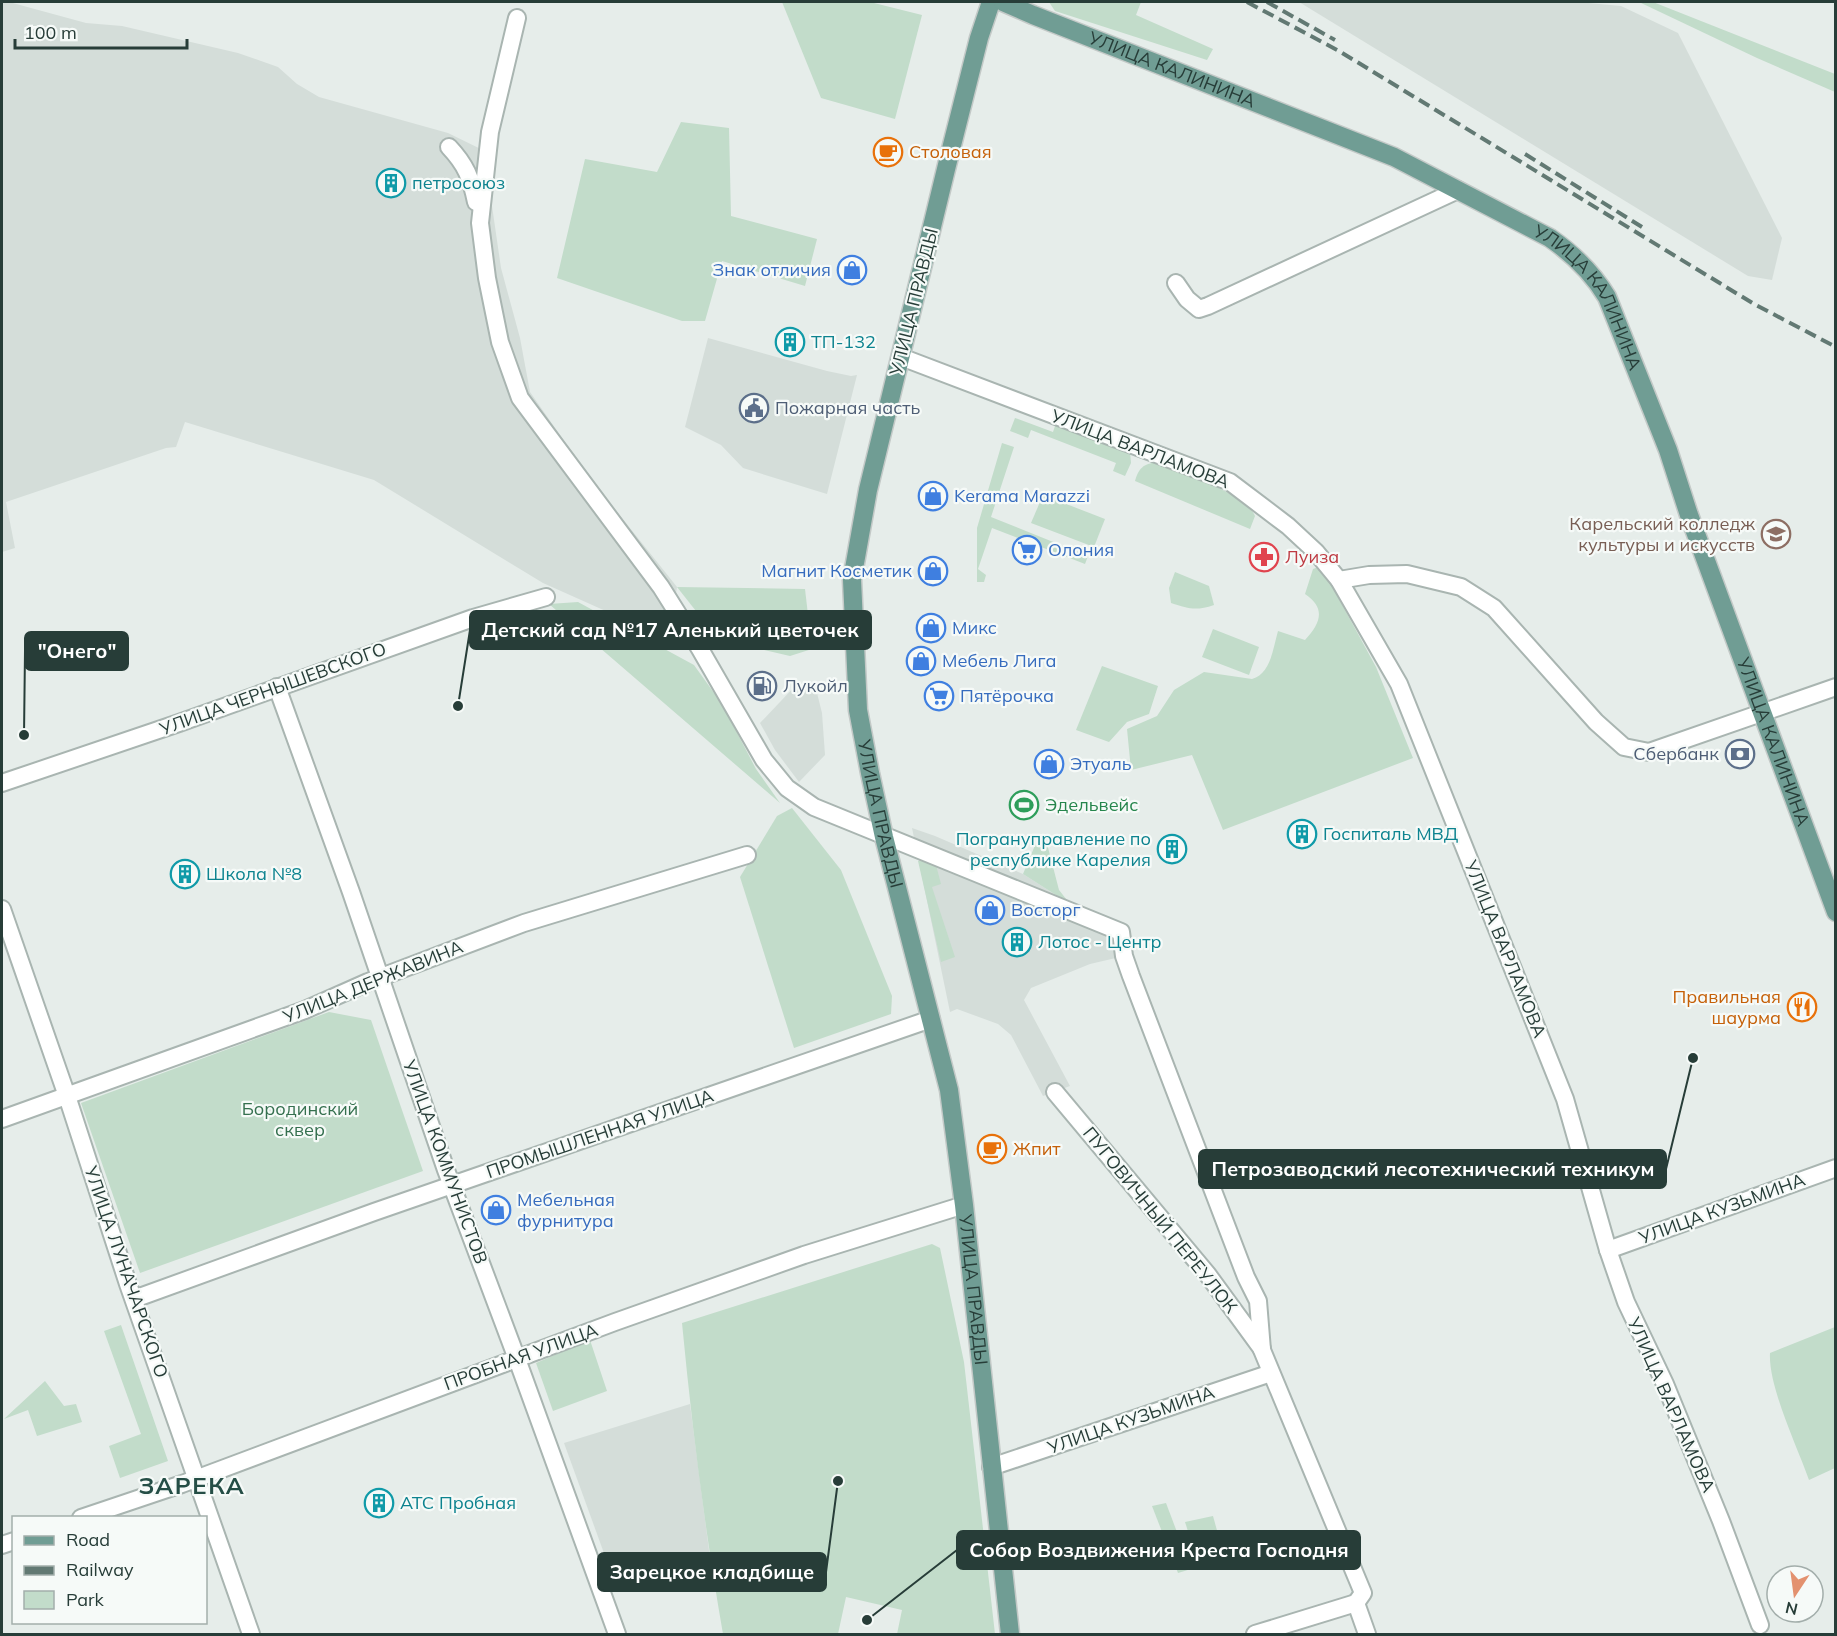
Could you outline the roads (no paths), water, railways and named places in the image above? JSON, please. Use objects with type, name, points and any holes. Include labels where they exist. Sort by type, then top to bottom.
[{"type":"main road","name":"УЛИЦА ПРАВДЫ","points":[[991,2],[979,39],[947,165],[868,490],[852,580],[858,710],[884,837],[949,1090],[964,1205],[1010,1635]]},
{"type":"main road","name":"УЛИЦА КАЛИНИНА","points":[[1003,2],[1394,157],[1550,238],[1569,252],[1596,279],[1607,297],[1668,450],[1689,515],[1836,912]]},
{"type":"street","points":[[480,224],[490,132],[516,18]]},
{"type":"street","points":[[449,147],[462,161],[472,185],[500,342],[520,398],[661,587],[764,760],[787,788],[814,807],[1121,932],[1124,956],[1131,976],[1246,1277],[1258,1301],[1262,1350],[1363,1593],[1356,1603],[1256,1635]]},
{"type":"street","points":[[1176,283],[1193,306],[1199,309],[1458,190]]},
{"type":"street","name":"УЛИЦА ВАРЛАМОВА","points":[[901,357],[1230,482],[1288,526],[1316,552],[1339,580],[1399,684],[1565,1099],[1608,1250],[1626,1302],[1665,1384],[1721,1521],[1760,1625]]},
{"type":"street","points":[[1339,580],[1385,573],[1423,577],[1461,587],[1494,608],[1596,722],[1624,747],[1649,752],[1836,687]]},
{"type":"street","name":"УЛИЦА ЧЕРНЫШЕВСКОГО","points":[[2,783],[180,723],[473,618],[546,597]]},
{"type":"street","name":"УЛИЦА КОММУНИСТОВ","points":[[278,687],[452,1185],[518,1359],[617,1635]]},
{"type":"street","name":"УЛИЦА ДЕРЖАВИНА","points":[[2,1119],[305,1010],[380,977],[531,920],[747,855]]},
{"type":"street","name":"УЛИЦА ЛУНАЧАРСКОГО","points":[[2,909],[251,1635]]},
{"type":"street","name":"ПРОМЫШЛЕННАЯ УЛИЦА","points":[[134,1299],[452,1185],[931,1019]]},
{"type":"street","name":"ПУГОВИЧНЫЙ ПЕРЕУЛОК","points":[[1055,1092],[1208,1275],[1262,1350]]},
{"type":"street","name":"УЛИЦА КУЗЬМИНА","points":[[1608,1250],[1836,1168]]},
{"type":"street","name":"ПРОБНАЯ УЛИЦА","points":[[87,1516],[197,1479],[804,1255],[964,1205]]},
{"type":"street","name":"УЛИЦА КУЗЬМИНА","points":[[991,1467],[1271,1373]]},
{"type":"street","points":[[1356,1603],[1367,1635]]},
{"type":"railway","points":[[1247,2],[1339,51],[1754,304],[1836,347]]},
{"type":"railway","points":[[1267,2],[1335,40]]},
{"type":"railway","points":[[1525,154],[1642,227]]},
{"type":"place","name":"Столовая","points":[[888,152]]},
{"type":"place","name":"петросоюз","points":[[391,183]]},
{"type":"place","name":"Знак отличия","points":[[852,270]]},
{"type":"place","name":"ТП-132","points":[[790,342]]},
{"type":"place","name":"Пожарная часть","points":[[754,408]]},
{"type":"place","name":"Kerama Marazzi","points":[[933,496]]},
{"type":"place","name":"Карельский колледж культуры и искусств","points":[[1776,534]]},
{"type":"place","name":"Олония","points":[[1027,550]]},
{"type":"place","name":"Луиза","points":[[1264,557]]},
{"type":"place","name":"Магнит Косметик","points":[[933,571]]},
{"type":"place","name":"Микс","points":[[931,628]]},
{"type":"place","name":"Мебель Лига","points":[[921,661]]},
{"type":"place","name":"Лукойл","points":[[762,686]]},
{"type":"place","name":"Пятёрочка","points":[[939,696]]},
{"type":"place","name":"Детский сад №17 Аленький цветочек","points":[[458,706]]},
{"type":"place","name":"\"Онего\"","points":[[24,735]]},
{"type":"place","name":"Сбербанк","points":[[1740,754]]},
{"type":"place","name":"Этуаль","points":[[1049,764]]},
{"type":"place","name":"Эдельвейс","points":[[1024,805]]},
{"type":"place","name":"Госпиталь МВД","points":[[1302,834]]},
{"type":"place","name":"Погрануправление по республике Карелия","points":[[1172,849]]},
{"type":"place","name":"Школа №8","points":[[185,874]]},
{"type":"place","name":"Восторг","points":[[990,910]]},
{"type":"place","name":"Лотос - Центр","points":[[1017,942]]},
{"type":"place","name":"Правильная шаурма","points":[[1802,1007]]},
{"type":"place","name":"Петрозаводский лесотехнический техникум","points":[[1693,1058]]},
{"type":"place","name":"Жпит","points":[[992,1149]]},
{"type":"place","name":"Мебельная фурнитура","points":[[496,1210]]},
{"type":"place","name":"Зарецкое кладбище","points":[[838,1481]]},
{"type":"place","name":"АТС Пробная","points":[[379,1503]]},
{"type":"place","name":"Собор Воздвижения Креста Господня","points":[[867,1620]]},
{"type":"district","name":"ЗАРЕКА","points":[[192,1486]]},
{"type":"park label","name":"Бородинский сквер","points":[[300,1119]]}]
